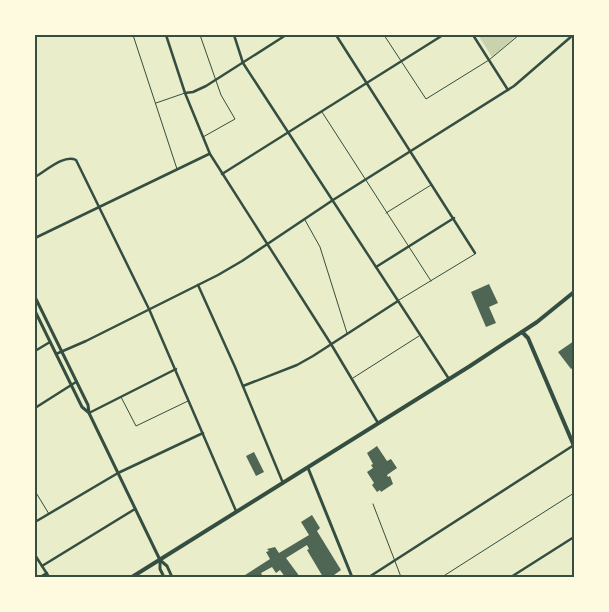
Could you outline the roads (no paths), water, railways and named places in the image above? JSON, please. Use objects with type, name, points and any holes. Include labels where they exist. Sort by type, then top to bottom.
[{"type":"main road","points":[[132,577],[449,380],[522,332],[574,292]]},
{"type":"main road","points":[[35,297],[37,306],[77,382],[88,405],[89,413],[135,509],[160,560],[167,566],[172,577]]},
{"type":"main road","points":[[35,311],[82,408],[89,413]]},
{"type":"main road","points":[[522,332],[528,338],[574,446]]},
{"type":"main road","points":[[308,468],[352,577]]},
{"type":"main road","points":[[160,560],[160,569],[164,577]]},
{"type":"street","points":[[166,35],[185,93],[210,154],[332,344],[378,423]]},
{"type":"street","points":[[234,35],[244,63],[449,380]]},
{"type":"street","points":[[185,93],[200,89],[244,63],[281,36],[286,35]]},
{"type":"street","points":[[336,35],[475,253]]},
{"type":"street","points":[[222,174],[443,35]]},
{"type":"street","points":[[473,35],[508,90]]},
{"type":"street","points":[[56,354],[86,341],[234,266],[333,200],[508,90],[573,35]]},
{"type":"street","points":[[35,238],[210,154]]},
{"type":"street","points":[[35,177],[65,159],[71,158],[76,160],[149,309],[237,512]]},
{"type":"street","points":[[376,267],[454,218]]},
{"type":"street","points":[[198,285],[243,386],[283,483]]},
{"type":"street","points":[[243,386],[297,365],[398,301]]},
{"type":"street","points":[[35,350],[50,342]]},
{"type":"street","points":[[89,413],[176,369]]},
{"type":"street","points":[[35,408],[77,382]]},
{"type":"street","points":[[35,522],[118,473],[203,433]]},
{"type":"street","points":[[370,577],[574,446]]},
{"type":"street","points":[[42,566],[135,509]]},
{"type":"street","points":[[511,577],[574,537]]},
{"type":"street","points":[[35,555],[49,577]]},
{"type":"street","points":[[40,577],[47,573]]},
{"type":"lane","points":[[133,35],[178,169]]},
{"type":"lane","points":[[200,35],[215,79],[234,119],[202,137]]},
{"type":"lane","points":[[384,35],[426,99],[489,60],[519,35]]},
{"type":"lane","points":[[155,104],[185,93]]},
{"type":"lane","points":[[322,112],[431,281]]},
{"type":"lane","points":[[386,213],[432,184]]},
{"type":"lane","points":[[304,219],[320,247],[347,334]]},
{"type":"lane","points":[[398,301],[475,253]]},
{"type":"lane","points":[[352,379],[420,335]]},
{"type":"lane","points":[[121,396],[136,426],[189,401]]},
{"type":"lane","points":[[35,491],[49,514]]},
{"type":"lane","points":[[442,577],[574,493]]},
{"type":"lane","points":[[373,504],[401,577]]}]
